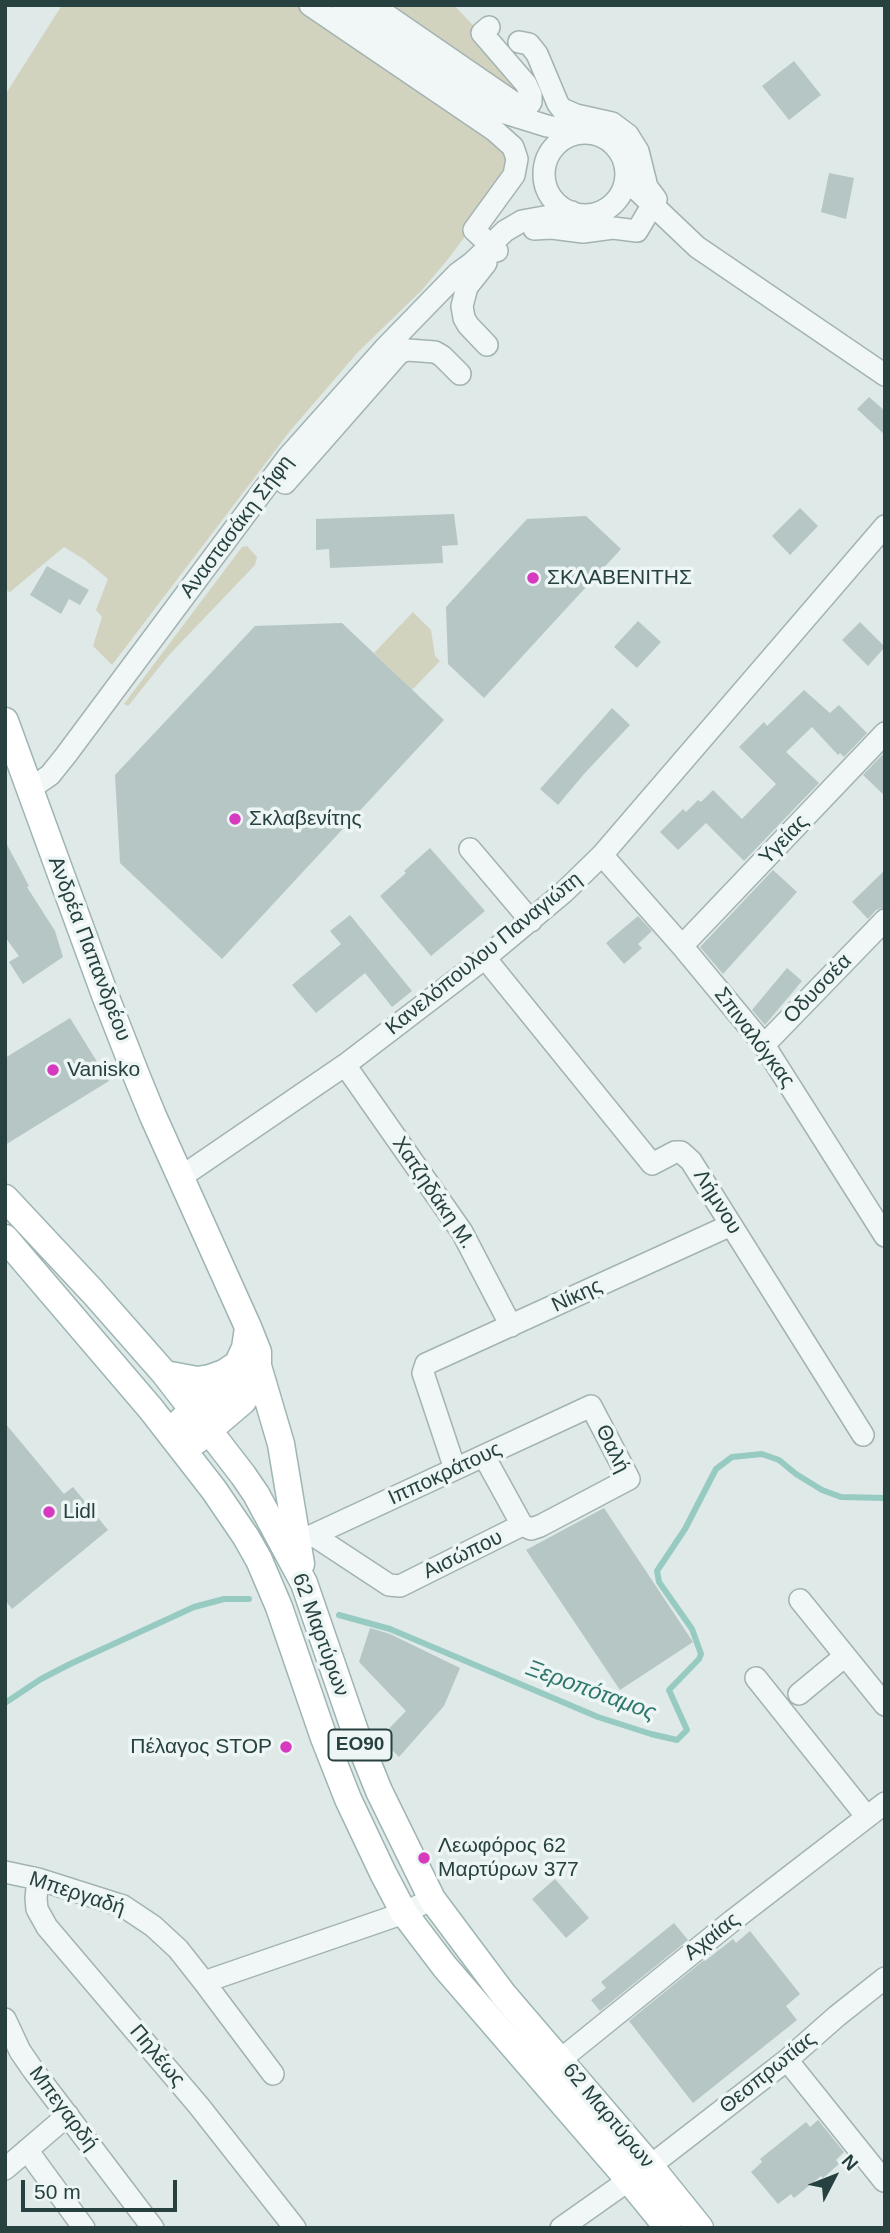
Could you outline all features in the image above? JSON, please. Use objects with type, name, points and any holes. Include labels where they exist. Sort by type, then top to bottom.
[{"type":"main road","name":"Ανδρέα Παπανδρέου","points":[[5,722],[117,1028],[153,1116],[258,1352],[250,1362],[281,1444],[306,1539],[304,1583]]},
{"type":"main road","name":"62 Μαρτύρων","points":[[5,1198],[92,1291],[164,1374],[256,1494],[304,1583],[356,1734],[379,1791],[432,1899],[503,1994],[560,2060],[639,2173],[667,2228]]},
{"type":"main road","name":"62 Μαρτύρων","points":[[5,1238],[176,1441],[233,1517],[259,1560],[279,1607],[337,1772],[404,1913],[445,1968],[639,2173],[700,2228]]},
{"type":"main road","points":[[164,1374],[197,1380],[210,1378],[250,1362],[254,1384],[243,1401],[202,1421],[176,1441]]},
{"type":"street","points":[[310,5],[491,106],[547,125],[600,135],[612,142],[620,153],[647,215],[885,375]]},
{"type":"street","points":[[343,5],[491,106],[516,154],[517,162],[510,182],[474,230],[489,243]]},
{"type":"street","points":[[372,5],[491,106],[544,164],[546,184],[554,199],[572,212]]},
{"type":"street","points":[[489,27],[482,33],[522,78],[530,91],[531,102],[524,107],[491,106]]},
{"type":"street","points":[[489,243],[509,239],[532,229],[637,231],[656,199],[644,180],[640,157],[633,141],[612,123],[570,114],[560,107],[537,54],[529,44],[519,42]]},
{"type":"street","points":[[487,345],[464,318],[463,297],[489,243],[544,164],[564,139],[586,133]]},
{"type":"street","points":[[596,213],[609,207],[621,193],[626,180],[625,166]]},
{"type":"street","points":[[489,243],[522,221],[572,212],[617,216],[647,215]]},
{"type":"street","name":"Αναστασάκη Σήφη","points":[[30,789],[50,775],[74,745],[288,457],[378,355],[489,243]]},
{"type":"street","points":[[285,483],[400,352],[435,352],[460,374]]},
{"type":"street","name":"Κανελόπουλου Παναγιώτη","points":[[181,1177],[345,1065],[531,921],[602,855],[885,526]]},
{"type":"street","name":"Υγείας","points":[[682,946],[885,733]]},
{"type":"street","points":[[470,849],[531,921]]},
{"type":"street","name":"Σπιναλόγκας","points":[[602,855],[764,1045],[885,1236]]},
{"type":"street","name":"Οδυσσέα","points":[[764,1045],[880,933]]},
{"type":"street","name":"Λήμνου","points":[[485,958],[652,1164],[669,1153],[681,1152],[691,1161],[863,1435]]},
{"type":"street","name":"Χατζηδάκη Μ.","points":[[345,1065],[462,1232],[511,1326]]},
{"type":"street","name":"Νίκης","points":[[456,1469],[426,1381],[426,1364],[731,1225]]},
{"type":"street","name":"Ιπποκράτους","points":[[306,1539],[591,1406]]},
{"type":"street","name":"Θαλή","points":[[591,1406],[629,1479],[617,1486]]},
{"type":"street","points":[[484,1456],[522,1525]]},
{"type":"street","name":"Αισώπου","points":[[306,1539],[389,1585],[400,1586],[522,1525],[536,1528],[617,1486]]},
{"type":"street","points":[[800,1600],[885,1705]]},
{"type":"street","points":[[799,1694],[845,1656]]},
{"type":"street","points":[[756,1678],[867,1817]]},
{"type":"street","name":"Αχαίας","points":[[560,2060],[732,1921],[885,1803]]},
{"type":"street","name":"Μπεργαδή","points":[[5,1872],[38,1879],[123,1906],[153,1926],[178,1949],[273,2074]]},
{"type":"street","name":"Πηλέως","points":[[38,1879],[37,1909],[47,1927],[217,2127],[295,2228]]},
{"type":"street","points":[[204,1982],[404,1913],[432,1899]]},
{"type":"street","name":"Θεσπρωτίας","points":[[561,2228],[639,2173],[787,2060],[885,1979]]},
{"type":"street","name":"Μπεγαρδή","points":[[5,2019],[20,2051],[153,2228]]},
{"type":"street","points":[[787,2060],[884,2181]]},
{"type":"street","points":[[5,2169],[68,2115]]},
{"type":"street","points":[[27,2150],[84,2228]]},
{"type":"green space","points":[[62,5],[303,5],[514,156],[449,258],[422,290],[358,352],[290,431],[112,665],[93,646],[102,617],[96,610],[108,579],[85,560],[64,547],[10,592],[5,590],[5,95]]},
{"type":"green space","points":[[378,5],[454,5],[494,48],[529,102]]},
{"type":"green space","points":[[247,546],[257,557],[255,565],[169,655],[128,706],[124,704],[242,547]]},
{"type":"green space","points":[[413,612],[431,630],[435,656],[440,661],[412,690],[374,653]]},
{"type":"building","points":[[794,61],[821,95],[789,120],[762,86]]},
{"type":"building","points":[[829,173],[854,178],[846,219],[821,212]]},
{"type":"building","points":[[869,397],[885,411],[885,435],[857,409]]},
{"type":"building","points":[[800,508],[818,526],[790,555],[772,536]]},
{"type":"building","points":[[454,514],[458,545],[442,546],[443,563],[330,568],[329,549],[316,550],[316,519]]},
{"type":"building","name":"ΣΚΛΑΒΕΝΙΤΗΣ","points":[[586,516],[621,549],[484,698],[448,664],[446,607],[527,519]]},
{"type":"building","points":[[47,566],[89,590],[80,605],[69,599],[61,614],[30,595]]},
{"type":"building","points":[[638,621],[661,642],[637,668],[614,647]]},
{"type":"building","points":[[860,622],[885,647],[868,666],[842,640]]},
{"type":"building","name":"Σκλαβενίτης","points":[[342,623],[444,720],[222,959],[120,863],[115,775],[255,626]]},
{"type":"building","points":[[804,690],[830,713],[839,705],[867,733],[844,757],[840,753],[838,755],[812,727],[786,752],[819,783],[744,861],[706,823],[678,850],[660,832],[683,809],[686,812],[713,790],[742,819],[776,784],[739,747],[764,722],[767,726]]},
{"type":"building","points":[[612,708],[630,725],[558,805],[540,789]]},
{"type":"building","points":[[885,752],[885,796],[863,775]]},
{"type":"building","points":[[5,841],[29,886],[27,887],[55,931],[63,957],[23,984],[9,962],[19,956],[5,937]]},
{"type":"building","points":[[430,848],[485,911],[431,956],[380,896]]},
{"type":"building","points":[[773,870],[797,892],[723,974],[700,947]]},
{"type":"building","points":[[885,870],[885,907],[876,910],[868,919],[852,902]]},
{"type":"building","points":[[350,915],[412,991],[392,1007],[365,973],[316,1013],[292,985],[341,944],[330,931]]},
{"type":"building","points":[[638,916],[652,931],[638,944],[642,948],[624,964],[606,943]]},
{"type":"building","points":[[787,968],[802,981],[765,1025],[752,1010]]},
{"type":"building","name":"Vanisko","points":[[70,1018],[109,1081],[5,1145],[5,1058]]},
{"type":"building","name":"Lidl","points":[[5,1423],[64,1494],[73,1487],[108,1530],[12,1609],[5,1600]]},
{"type":"building","points":[[604,1508],[693,1642],[620,1690],[526,1550]]},
{"type":"building","points":[[370,1628],[390,1634],[460,1668],[444,1706],[399,1757],[380,1738],[406,1711],[359,1662]]},
{"type":"building","points":[[555,1879],[589,1918],[566,1938],[532,1899]]},
{"type":"building","points":[[674,1923],[688,1940],[600,2011],[591,2000],[606,1988],[601,1982]]},
{"type":"building","points":[[750,1931],[800,1994],[786,2006],[797,2020],[693,2103],[629,2021],[704,1960],[733,1939],[736,1943]]},
{"type":"building","points":[[818,2120],[844,2152],[836,2160],[839,2164],[794,2198],[791,2194],[778,2204],[751,2172],[762,2162],[760,2159],[806,2122],[810,2127]]},
{"type":"waterway","name":"Ξεροπόταμος","points":[[339,1615],[390,1629],[598,1717],[677,1740],[687,1730],[669,1690],[701,1654],[692,1629],[659,1582],[657,1571],[685,1529],[716,1469],[732,1457],[762,1454],[779,1460],[822,1490],[841,1497],[885,1498]]},
{"type":"waterway","name":"Ξεροπόταμος","points":[[5,1703],[70,1664],[194,1607],[224,1599],[249,1599]]},
{"type":"place","name":"ΣΚΛΑΒΕΝΙΤΗΣ","points":[[533,578]]},
{"type":"place","name":"Σκλαβενίτης","points":[[235,819]]},
{"type":"place","name":"Vanisko","points":[[53,1070]]},
{"type":"place","name":"Lidl","points":[[49,1512]]},
{"type":"place","name":"Πέλαγος STOP","points":[[286,1747]]},
{"type":"place","name":"Λεωφόρος 62 Μαρτύρων 377","points":[[424,1858]]}]
